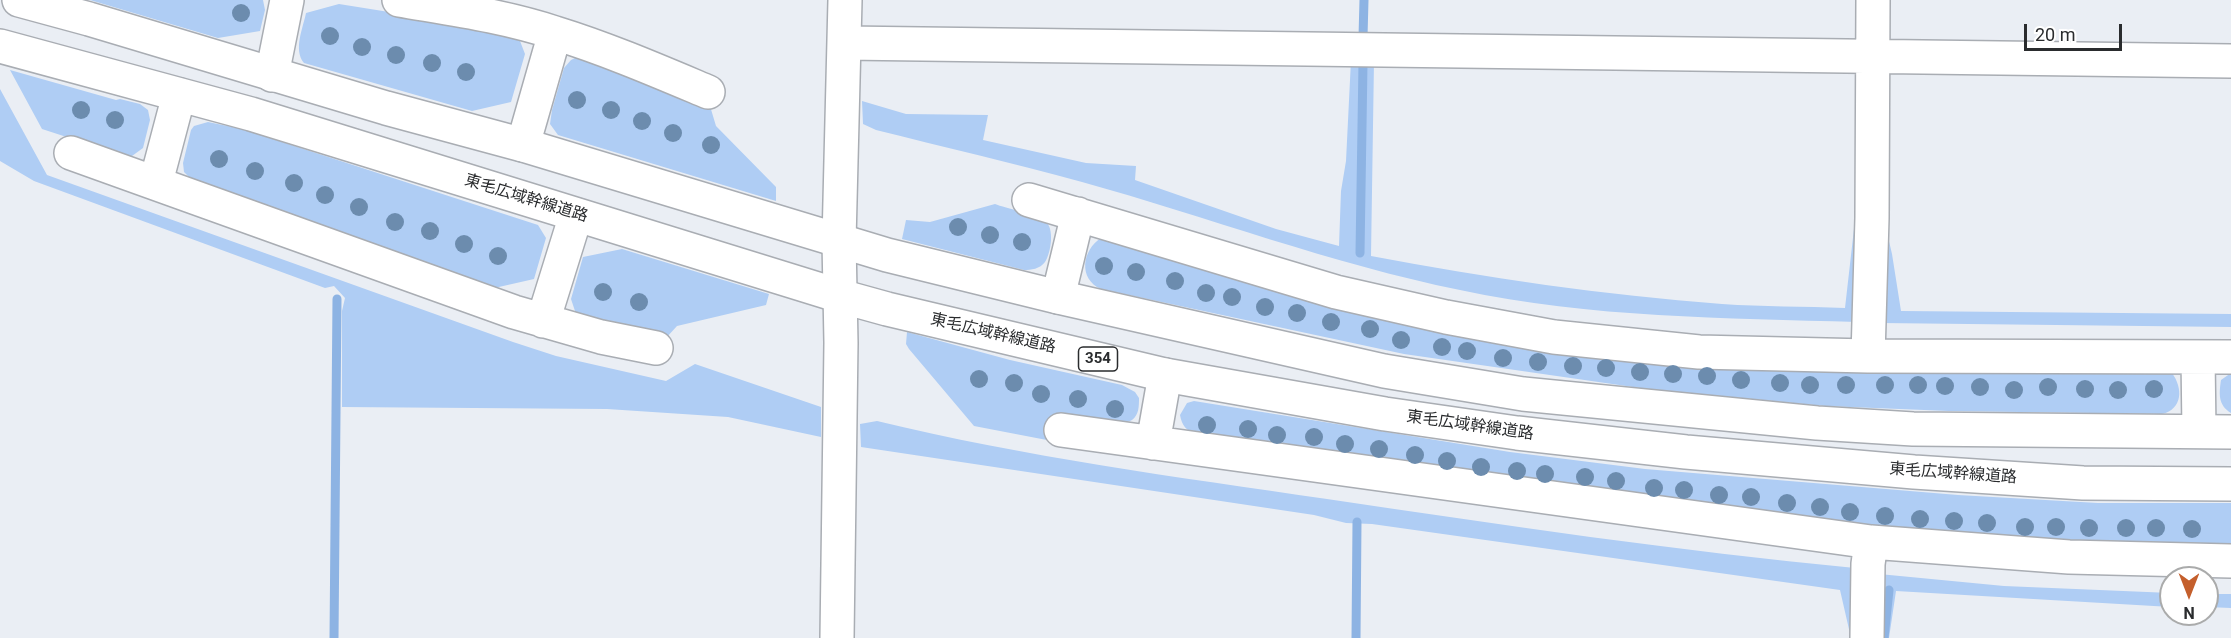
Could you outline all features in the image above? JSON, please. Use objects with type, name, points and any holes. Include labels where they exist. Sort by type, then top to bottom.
[{"type":"main road","points":[[19,0],[272,75],[523,145],[887,255],[1058,297],[1384,371],[1523,394],[1695,412],[1912,429],[2231,432]]},
{"type":"main road","points":[[272,75],[287,0]]},
{"type":"main road","points":[[399,0],[517,22],[555,33],[618,55],[708,92]]},
{"type":"main road","points":[[837,638],[839,241],[845,0]]},
{"type":"main road","points":[[1868,356],[1872,218],[1873,0]]},
{"type":"main road","points":[[523,145],[555,33]]},
{"type":"main road","points":[[845,43],[2231,61]]},
{"type":"main road","name":"東毛広域幹線道路","points":[[0,46],[262,117],[840,296],[1165,375],[1385,414],[1517,433],[1686,452],[1914,472],[2083,483],[2231,484]]},
{"type":"main road","points":[[156,182],[179,95]]},
{"type":"main road","points":[[71,153],[543,321],[601,337],[656,348]]},
{"type":"main road","points":[[1029,200],[1336,291],[1446,317],[1554,338],[1699,352],[1868,356],[2231,357]]},
{"type":"main road","points":[[1058,297],[1078,214]]},
{"type":"main road","points":[[543,321],[576,215]]},
{"type":"main road","points":[[2198,357],[2199,432]]},
{"type":"main road","points":[[1153,443],[1165,375]]},
{"type":"main road","points":[[1061,430],[1870,542],[2069,557],[2231,561]]},
{"type":"main road","points":[[1867,638],[1870,542]]},
{"type":"shaded area","points":[[90,0],[263,0],[265,10],[260,31],[218,38]]},
{"type":"shaded area","points":[[339,4],[514,36],[520,41],[525,54],[511,102],[472,111],[304,63],[299,52],[299,45],[306,13]]},
{"type":"shaded area","points":[[577,57],[583,57],[710,106],[716,126],[776,187],[776,201],[558,135],[550,124],[552,110],[564,68]]},
{"type":"shaded area","points":[[1351,60],[1374,61],[1371,256],[1458,272],[1634,296],[1737,305],[1845,308],[1855,220],[1860,230],[1858,322],[1708,318],[1608,311],[1509,299],[1460,290],[1317,254],[1082,182],[876,130],[863,124],[862,101],[906,114],[988,115],[983,140],[1086,163],[1136,166],[1135,180],[1276,229],[1339,246]]},
{"type":"shaded area","points":[[10,70],[116,100],[140,104],[148,110],[150,120],[143,148],[132,156],[125,156],[42,129]]},
{"type":"shaded area","points":[[0,89],[47,175],[556,356],[666,381],[695,364],[821,407],[821,437],[728,417],[607,409],[342,407],[342,311],[345,298],[334,286],[325,288],[34,181],[0,161]]},
{"type":"shaded area","points":[[208,122],[242,129],[538,225],[546,238],[534,279],[490,289],[192,180],[184,172],[183,163],[191,130],[194,126]]},
{"type":"shaded area","points":[[995,204],[1036,216],[1048,224],[1051,235],[1050,247],[1047,258],[1041,266],[1024,270],[902,239],[906,220],[930,222]]},
{"type":"shaded area","points":[[1885,224],[1901,311],[2231,314],[2231,327],[1881,323]]},
{"type":"shaded area","points":[[1101,238],[1351,308],[2172,373],[2178,385],[2179,397],[2174,408],[2162,414],[1949,411],[1825,406],[1647,389],[1404,354],[1101,289],[1089,278],[1085,264],[1090,250]]},
{"type":"shaded area","points":[[622,249],[769,294],[766,305],[677,326],[666,338],[580,317],[571,299],[583,257]]},
{"type":"shaded area","points":[[907,332],[1010,360],[1122,385],[1135,392],[1139,398],[1137,413],[1132,420],[1117,423],[1057,414],[1052,441],[974,426],[909,349],[906,344]]},
{"type":"shaded area","points":[[2231,373],[2231,413],[2222,403],[2220,394],[2221,380]]},
{"type":"shaded area","points":[[1194,401],[1510,452],[1645,469],[1958,495],[2098,503],[2231,503],[2231,549],[2098,545],[1839,524],[1196,434],[1185,427],[1180,415],[1187,403]]},
{"type":"shaded area","points":[[877,421],[1045,456],[1157,474],[1590,537],[1855,568],[1851,638],[1840,590],[1372,524],[1346,523],[1314,515],[861,447],[860,424]]},
{"type":"shaded area","points":[[1879,574],[2004,586],[2159,592],[2159,606],[1896,591],[1889,638],[1878,638]]},
{"type":"shaded area","points":[[2219,594],[2231,594],[2231,608],[2219,608]]},
{"type":"waterway","points":[[1363,37],[1364,0]]},
{"type":"waterway","points":[[1360,253],[1363,63]]},
{"type":"waterway","points":[[334,638],[337,299]]},
{"type":"waterway","points":[[1356,638],[1357,522]]},
{"type":"waterway","points":[[1884,638],[1889,590]]}]
